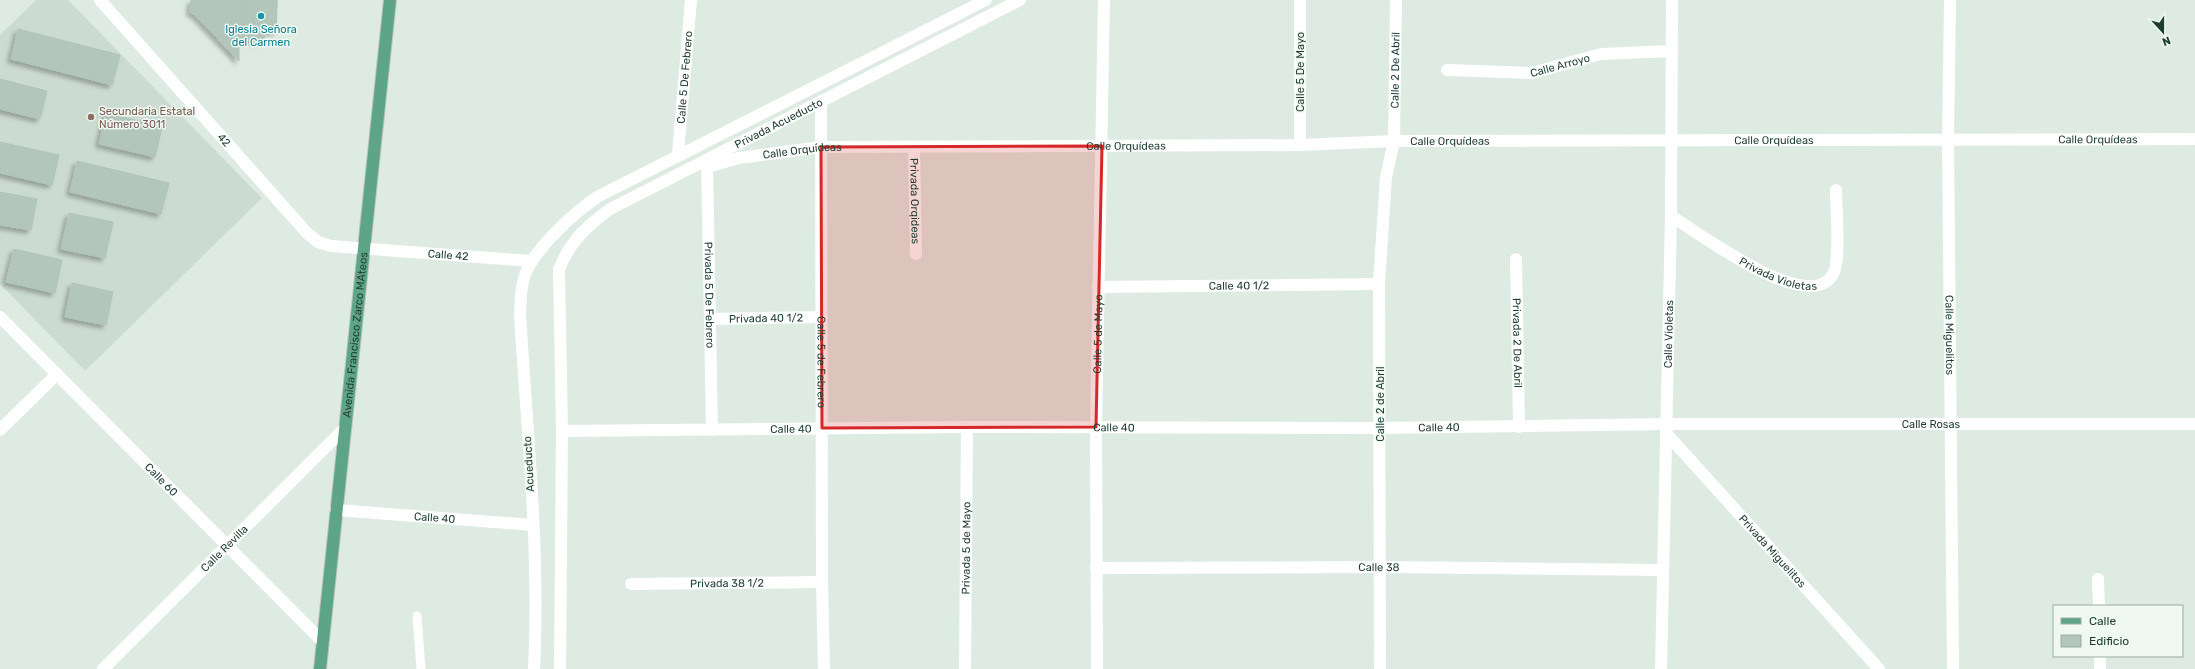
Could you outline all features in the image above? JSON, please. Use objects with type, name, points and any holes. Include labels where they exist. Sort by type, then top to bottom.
[{"type":"main road","name":"Avenida Francisco Zarco MAteos","points":[[320,669],[336,510],[366,249],[390,0]]},
{"type":"street","name":"42","points":[[100,0],[308,233],[318,242],[331,246],[366,249]]},
{"type":"street","name":"Calle 5 De Febrero","points":[[678,154],[691,0]]},
{"type":"street","name":"Privada Acueducto","points":[[562,431],[559,270],[564,256],[574,240],[610,209],[707,164],[768,130],[1020,0]]},
{"type":"street","name":"Calle 5 de Mayo","points":[[1097,669],[1096,427],[1104,0]]},
{"type":"street","name":"Calle 5 De Mayo","points":[[1300,0],[1300,145]]},
{"type":"street","name":"Calle 2 De Abril","points":[[1394,141],[1396,0]]},
{"type":"street","name":"Calle Violetas","points":[[1661,669],[1671,216],[1672,0]]},
{"type":"street","name":"Calle Miguelitos","points":[[1950,0],[1948,140],[1952,425],[1953,669]]},
{"type":"street","name":"Privada Acueducto","points":[[531,261],[568,220],[582,207],[597,197],[678,154],[760,115],[978,1]]},
{"type":"street","name":"Calle Arroyo","points":[[1447,70],[1532,73],[1601,54],[1671,51]]},
{"type":"street","name":"Calle 5 de Febrero","points":[[821,103],[822,582],[824,669]]},
{"type":"street","points":[[760,115],[768,130]]},
{"type":"street","name":"Calle Orquídeas","points":[[707,164],[745,157],[821,147],[914,148],[1300,145],[1394,141],[2195,139]]},
{"type":"street","name":"Calle 2 de Abril","points":[[1380,669],[1379,284],[1386,178],[1394,141]]},
{"type":"street","name":"Privada Orqideas","points":[[914,148],[916,254]]},
{"type":"street","name":"Privada 5 De Febrero","points":[[707,164],[712,430]]},
{"type":"street","name":"Privada Violetas","points":[[1671,216],[1764,274],[1800,286],[1818,285],[1828,282],[1834,274],[1837,260],[1836,190]]},
{"type":"street","name":"Calle 42","points":[[366,249],[531,261]]},
{"type":"street","name":"Privada 2 De Abril","points":[[1516,260],[1519,427]]},
{"type":"street","name":"Acueducto","points":[[531,261],[523,282],[520,314],[533,525],[535,596],[534,669]]},
{"type":"street","name":"Calle 40 1/2","points":[[1098,287],[1379,284]]},
{"type":"street","name":"Calle 60","points":[[0,317],[323,642]]},
{"type":"street","name":"Privada 40 1/2","points":[[710,319],[822,317]]},
{"type":"street","points":[[0,430],[57,374]]},
{"type":"street","name":"Calle Rosas","points":[[1667,429],[1952,425],[2195,424]]},
{"type":"street","name":"Calle 40","points":[[562,431],[967,427],[1519,427],[1667,429]]},
{"type":"street","name":"Privada 5 de Mayo","points":[[965,669],[967,427]]},
{"type":"street","name":"Calle Revilla","points":[[103,669],[345,428]]},
{"type":"street","name":"Privada Miguelitos","points":[[1667,429],[1878,669]]},
{"type":"street","points":[[560,669],[562,431]]},
{"type":"street","name":"Calle 40","points":[[336,510],[533,525]]},
{"type":"street","name":"Calle 38","points":[[1096,568],[1380,567],[1662,570]]},
{"type":"street","points":[[2098,579],[2099,605]]},
{"type":"street","name":"Privada 38 1/2","points":[[631,584],[822,582]]},
{"type":"street","points":[[2100,657],[2100,669]]},
{"type":"lane","points":[[417,616],[421,669]]},
{"type":"highlighted area","points":[[1102,146],[1096,427],[822,428],[821,147]]},
{"type":"shaded area","name":"Secundaria Estatal Número 3011","points":[[36,0],[68,0],[262,198],[85,371],[0,284],[0,35]]},
{"type":"building","points":[[191,0],[277,0],[276,32],[265,31],[264,41],[239,40],[239,61],[194,14],[190,13]]},
{"type":"building","name":"Iglesia Señora del Carmen","points":[[246,0],[277,0],[276,32],[265,31],[264,41],[244,40]]},
{"type":"building","name":"Secundaria Estatal Número 3011","points":[[18,29],[120,55],[112,85],[11,59]]},
{"type":"building","points":[[0,79],[47,91],[40,119],[0,109]]},
{"type":"building","name":"Secundaria Estatal Número 3011","points":[[106,113],[162,127],[155,157],[99,144]]},
{"type":"building","points":[[0,142],[59,155],[52,185],[0,173]]},
{"type":"building","points":[[77,161],[169,183],[161,214],[70,192]]},
{"type":"building","points":[[0,192],[37,199],[31,230],[0,225]]},
{"type":"building","points":[[69,213],[113,222],[105,258],[61,249]]},
{"type":"building","points":[[14,249],[62,260],[55,293],[6,282]]},
{"type":"building","points":[[72,283],[113,292],[106,325],[65,317]]},
{"type":"place","name":"Iglesia Señora del Carmen","points":[[261,16]]},
{"type":"place","name":"Secundaria Estatal Número 3011","points":[[91,117]]}]
